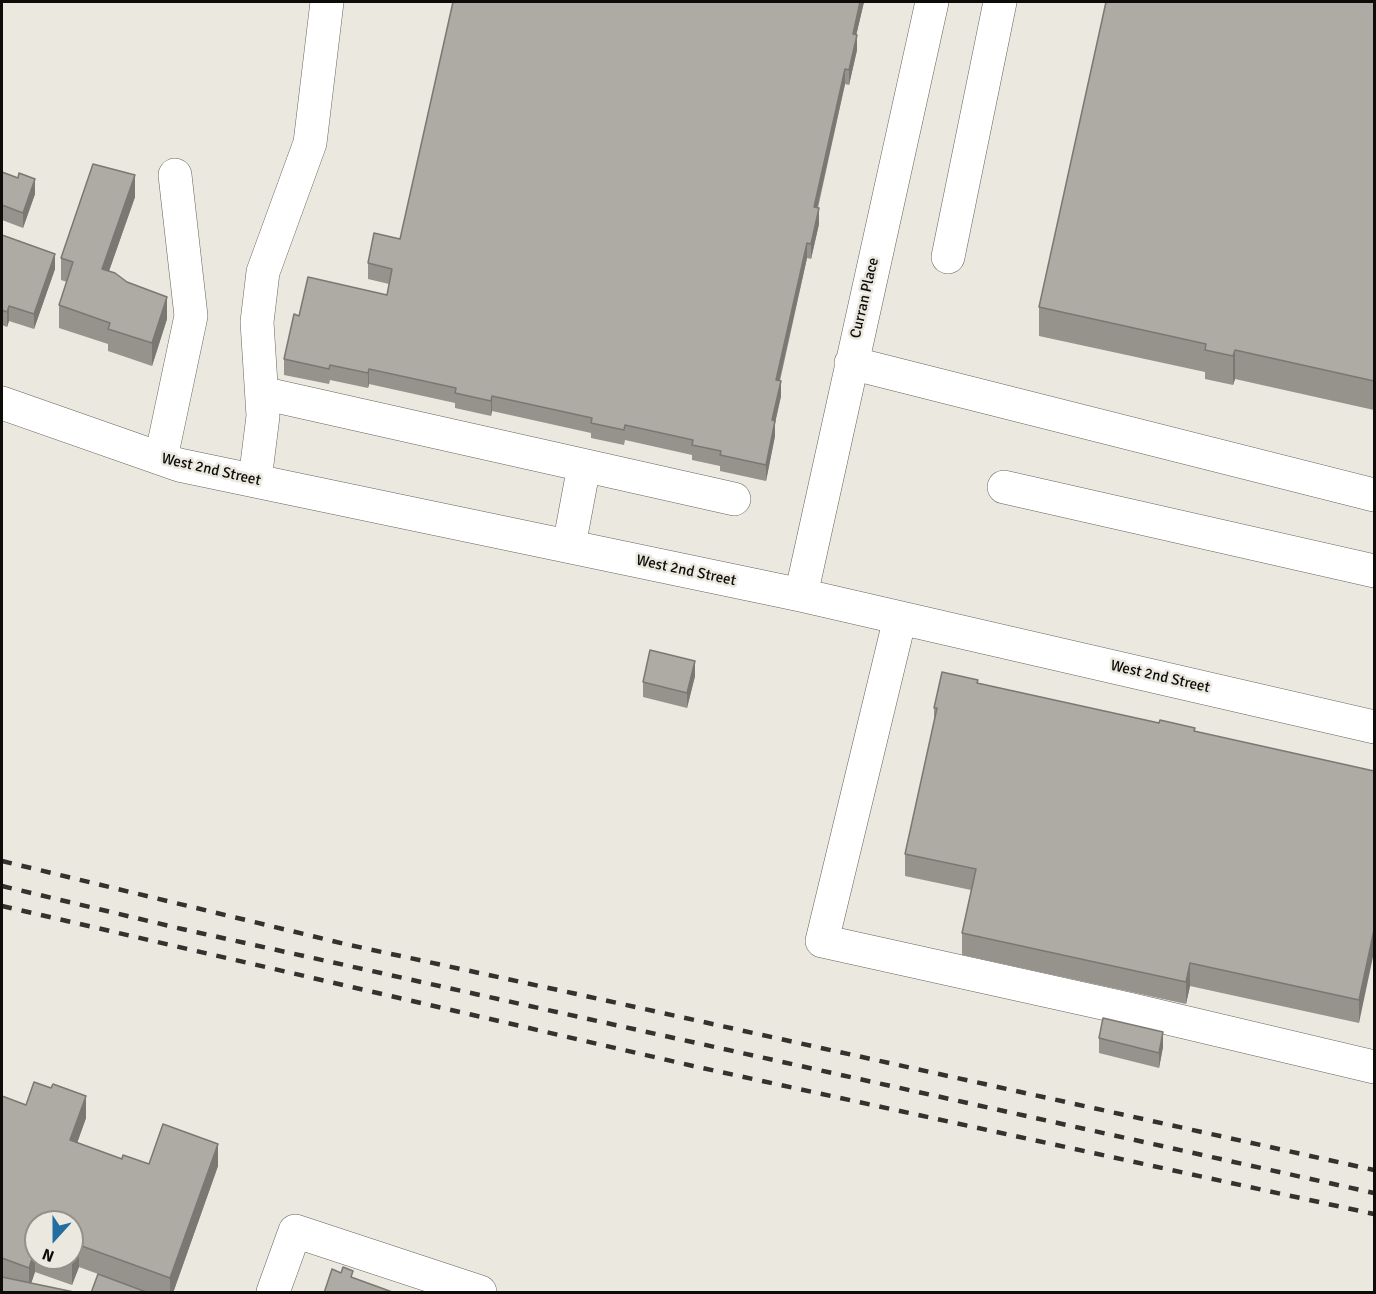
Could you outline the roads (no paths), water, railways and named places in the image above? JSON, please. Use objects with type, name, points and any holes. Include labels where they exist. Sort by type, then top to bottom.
[{"type":"street","points":[[255,480],[263,416],[257,322],[263,272],[310,143],[327,2]]},
{"type":"street","name":"Curran Place","points":[[801,595],[932,2]]},
{"type":"street","points":[[948,257],[1000,2]]},
{"type":"street","points":[[161,458],[191,316],[175,175]]},
{"type":"street","points":[[851,363],[1374,495]]},
{"type":"street","points":[[262,393],[734,499]]},
{"type":"street","name":"West 2nd Street","points":[[2,403],[178,465],[801,595],[1374,727]]},
{"type":"street","points":[[569,546],[584,466]]},
{"type":"street","points":[[1004,487],[1374,571]]},
{"type":"street","points":[[900,618],[822,941],[1374,1067]]},
{"type":"street","points":[[273,1293],[295,1232],[480,1293]]},
{"type":"railway","points":[[2,861],[345,944],[1374,1170]]},
{"type":"railway","points":[[2,886],[182,929],[1374,1193]]},
{"type":"railway","points":[[2,906],[693,1066],[1374,1214]]}]
